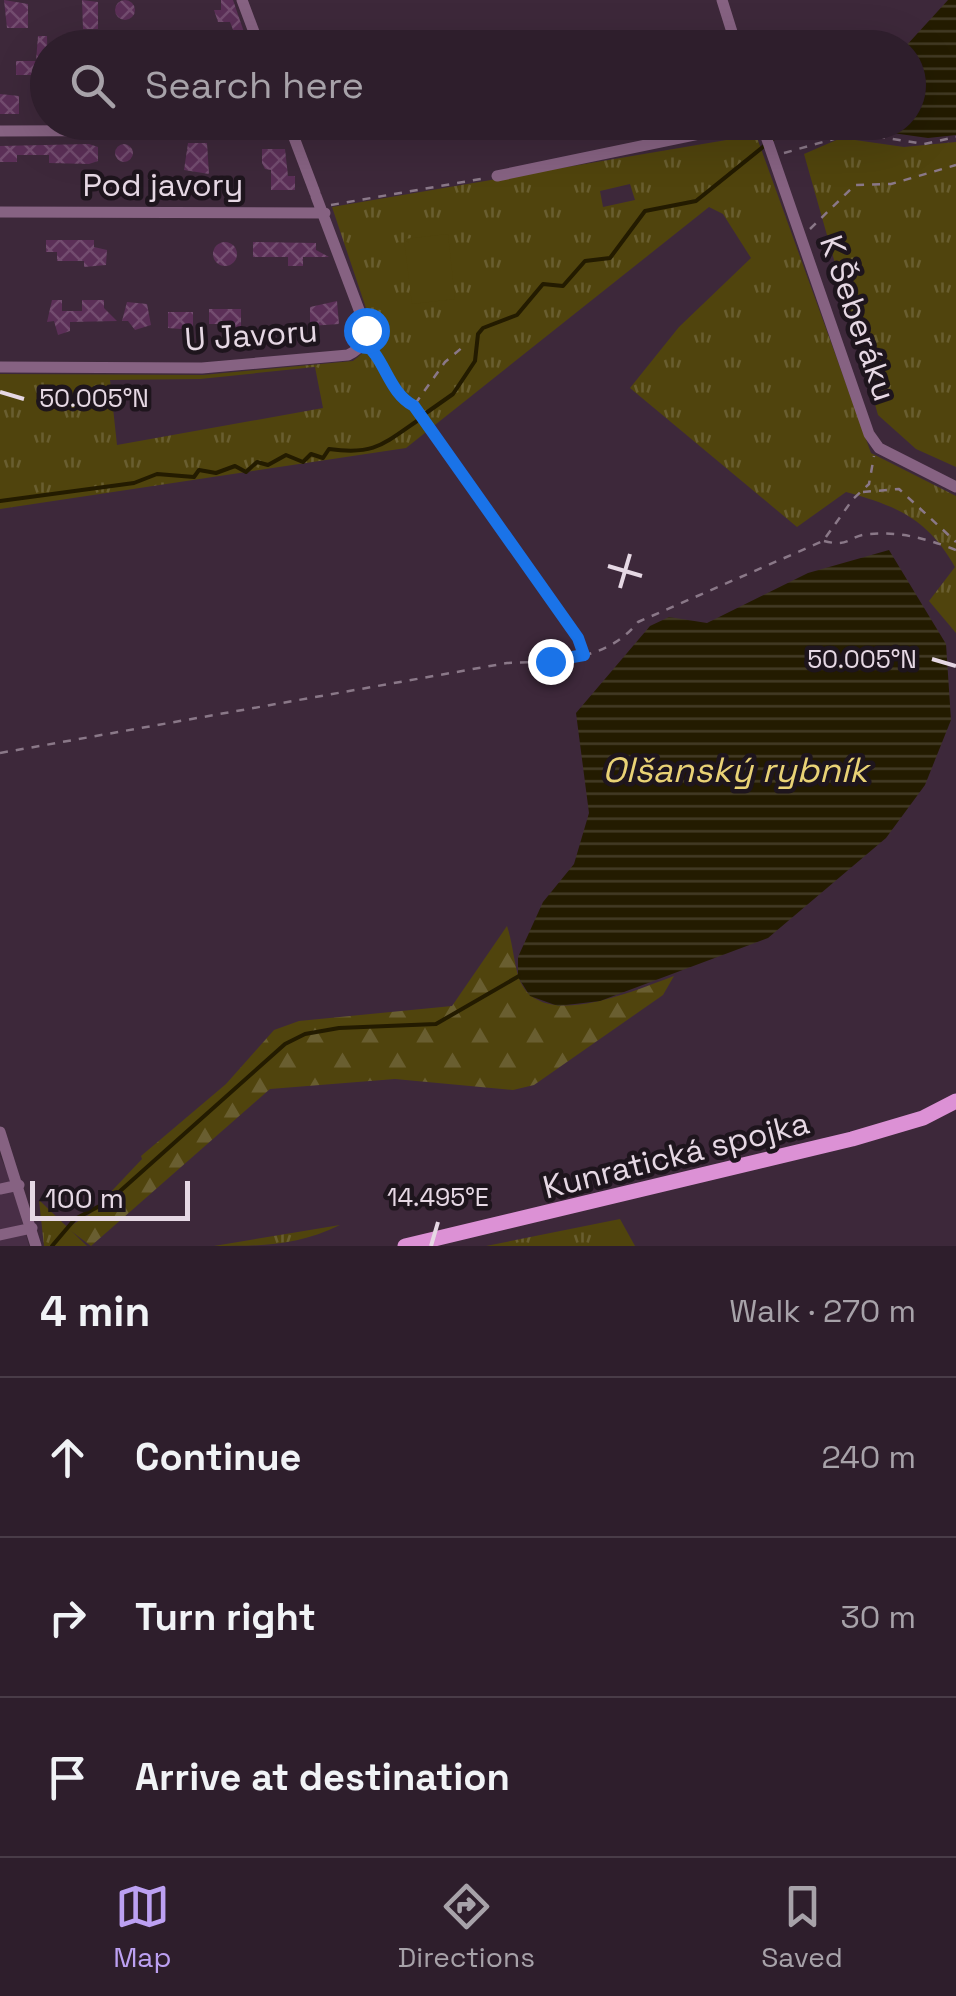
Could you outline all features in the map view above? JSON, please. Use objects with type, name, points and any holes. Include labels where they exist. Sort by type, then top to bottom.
[{"type":"main road","name":"Kunratická spojka","points":[[405,1246],[754,1165],[923,1118],[956,1101]]},
{"type":"street","points":[[242,0],[253,30]]},
{"type":"street","points":[[722,0],[731,30]]},
{"type":"street","points":[[0,131],[30,130]]},
{"type":"street","name":"U Javoru","points":[[0,366],[202,368],[348,355],[364,342],[364,324],[295,140]]},
{"type":"street","points":[[498,176],[744,140]]},
{"type":"street","name":"K Šeberáku","points":[[766,140],[862,418],[879,448],[956,487]]},
{"type":"street","name":"Pod javory","points":[[0,212],[319,202]]},
{"type":"street","points":[[0,1132],[20,1185],[36,1246]]},
{"type":"street","points":[[0,1189],[20,1185]]},
{"type":"street","points":[[0,1235],[32,1228]]},
{"type":"path","points":[[896,140],[924,144],[956,137]]},
{"type":"path","points":[[800,234],[855,185],[890,184],[956,165]]},
{"type":"path","points":[[319,202],[498,176]]},
{"type":"path","points":[[364,342],[377,354],[397,395],[414,406],[578,638],[584,655]]},
{"type":"path","points":[[414,406],[418,394],[464,346]]},
{"type":"path","points":[[0,752],[506,663],[584,655],[624,640],[638,622],[823,541],[873,476],[873,458],[879,448]]},
{"type":"path","points":[[861,492],[899,490],[956,542]]},
{"type":"path","points":[[823,541],[848,544],[867,534],[905,534],[956,550]]},
{"type":"shaded area","points":[[0,1156],[11,1180],[29,1246],[0,1246]]},
{"type":"green space","points":[[727,140],[758,140],[871,453],[956,496],[956,633],[929,601],[955,567],[922,526],[896,509],[846,492],[797,527],[630,388],[679,327],[751,258],[723,214],[709,207],[406,448],[0,509],[0,374],[203,375],[353,361],[370,342],[369,317],[332,207]],"holes":[[[630,184],[635,200],[603,207],[600,191]],[[315,367],[323,408],[117,445],[110,380],[200,379]]]},
{"type":"green space","points":[[836,140],[904,147],[956,142],[956,467],[916,449],[878,415],[804,154]]},
{"type":"green space","points":[[448,234],[455,299],[412,304],[404,239]]},
{"type":"green space","points":[[507,926],[519,978],[530,995],[546,1003],[590,1003],[674,976],[663,995],[534,1085],[513,1090],[395,1079],[270,1089],[91,1246],[67,1228],[90,1214],[141,1156],[226,1084],[274,1030],[299,1021],[452,1006]]},
{"type":"green space","points":[[39,1200],[87,1246],[44,1246]]},
{"type":"green space","points":[[620,1219],[635,1246],[486,1246]]},
{"type":"green space","points":[[340,1225],[294,1241],[214,1246]]},
{"type":"water","points":[[948,0],[956,0],[956,135],[926,138],[926,30],[921,30]]},
{"type":"water","name":"Olšanský rybník","points":[[889,550],[946,644],[951,720],[925,785],[886,838],[768,938],[600,1001],[558,1006],[530,996],[518,977],[518,957],[543,902],[574,864],[589,813],[576,713],[650,626],[669,617],[707,623],[808,573]]},
{"type":"building","points":[[4,0],[28,4],[28,28],[7,28]]},
{"type":"building","points":[[82,0],[98,2],[98,29],[83,29]]},
{"type":"building","points":[[125,0],[135,10],[125,20],[115,10]]},
{"type":"building","points":[[221,0],[233,0],[243,30],[233,30],[230,22],[218,22],[214,10],[221,10]]},
{"type":"building","points":[[16,61],[30,61],[30,75],[16,75]]},
{"type":"building","points":[[0,94],[19,96],[19,114],[0,114]]},
{"type":"building","points":[[188,143],[207,143],[209,174],[184,170]]},
{"type":"building","points":[[124,144],[131,146],[131,160],[124,162],[117,160],[115,153],[117,146]]},
{"type":"building","points":[[0,146],[98,147],[98,161],[89,164],[49,163],[49,155],[17,155],[17,162],[0,162]]},
{"type":"building","points":[[262,149],[285,149],[288,176],[295,176],[295,190],[271,190],[271,170],[262,163]]},
{"type":"building","points":[[46,240],[94,240],[94,247],[107,250],[106,265],[84,267],[84,261],[57,261],[57,252],[46,252]]},
{"type":"building","points":[[225,242],[237,254],[225,266],[213,254]]},
{"type":"building","points":[[253,242],[316,243],[316,250],[329,257],[303,257],[303,266],[288,266],[288,257],[253,257]]},
{"type":"building","points":[[52,300],[62,300],[62,311],[82,311],[82,300],[104,300],[104,308],[117,321],[70,322],[70,331],[58,335],[54,321],[47,322]]},
{"type":"building","points":[[337,301],[339,324],[310,326],[310,307]]},
{"type":"building","points":[[127,302],[147,304],[151,325],[135,330],[128,321],[122,321]]},
{"type":"building","points":[[209,309],[241,309],[241,334],[231,334],[230,324],[209,324]]},
{"type":"building","points":[[168,312],[193,312],[193,330],[168,328]]},
{"type":"waterway","points":[[426,413],[453,394],[475,361],[478,334],[483,328],[517,315],[543,284],[563,286],[585,261],[610,258],[645,211],[696,201],[772,140]]},
{"type":"waterway","points":[[0,501],[134,483],[157,474],[194,477],[199,470],[216,473],[235,466],[246,472],[257,462],[268,465],[286,455],[303,462],[311,454],[323,458],[329,449],[356,451],[376,447],[417,421]]},
{"type":"waterway","points":[[52,1246],[75,1219],[109,1201],[285,1044],[305,1034],[339,1028],[436,1024],[519,976]]},
{"type":"route","points":[[366,330],[364,342],[377,354],[397,395],[414,406],[435,434],[578,638],[584,655],[550,661]]}]
